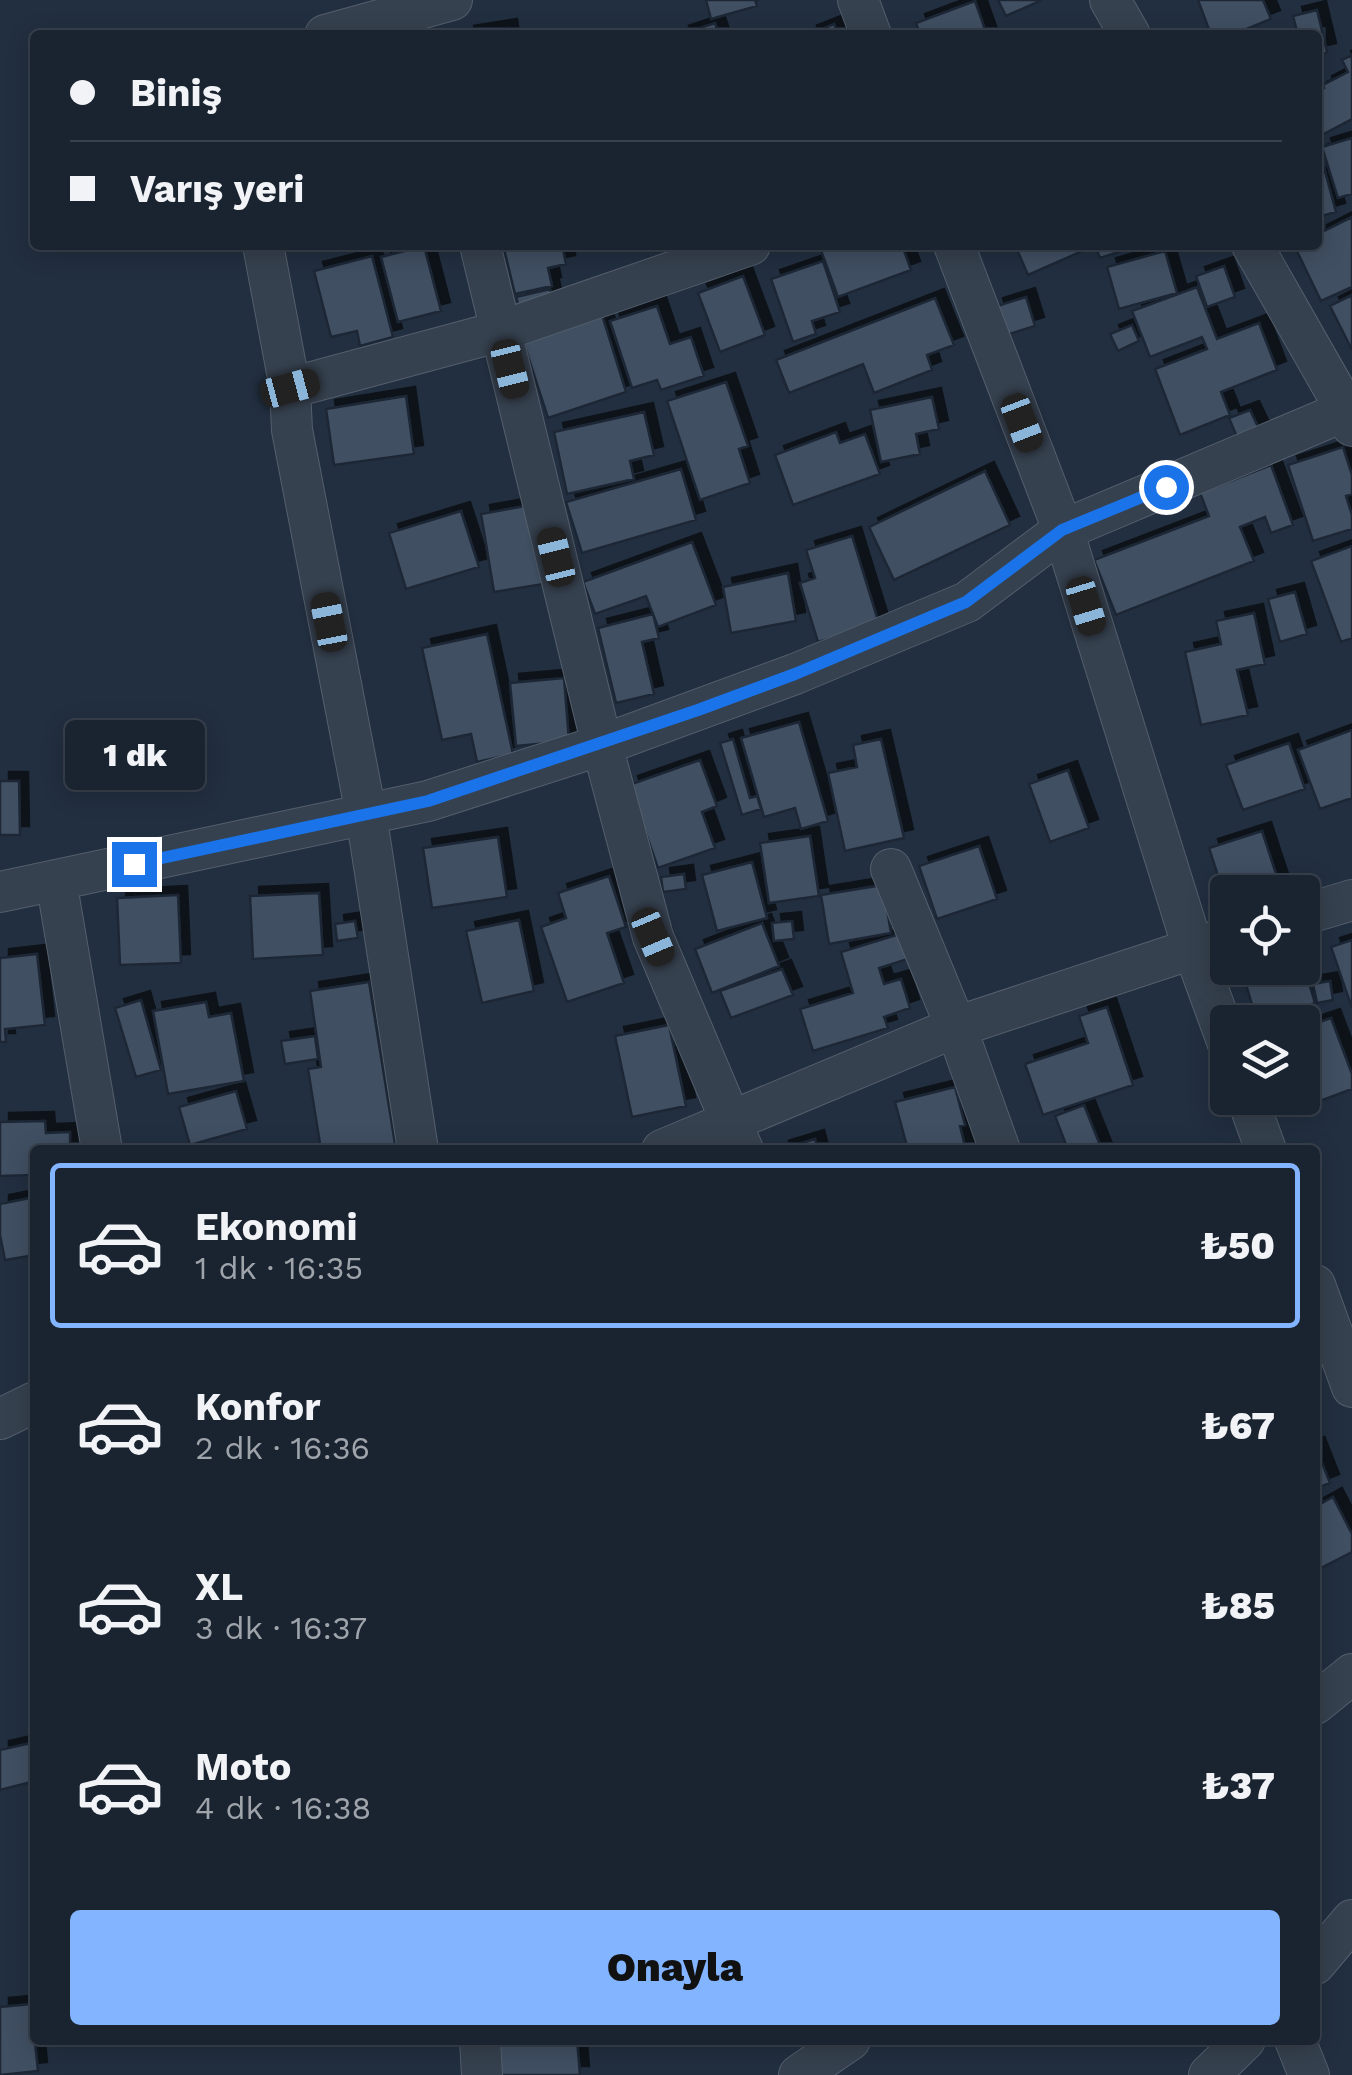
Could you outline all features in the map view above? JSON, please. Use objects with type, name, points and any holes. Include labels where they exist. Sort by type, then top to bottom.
[{"type":"street","points":[[858,0],[870,30]]},
{"type":"street","points":[[1110,0],[1127,30]]},
{"type":"street","points":[[350,30],[431,14]]},
{"type":"street","points":[[264,250],[290,388],[292,430],[366,814],[417,1145]]},
{"type":"street","points":[[481,250],[653,937],[738,1135]]},
{"type":"street","points":[[290,388],[501,331],[736,250]]},
{"type":"street","points":[[687,1145],[738,1135],[956,1027],[1210,943],[1062,530],[956,250]]},
{"type":"street","points":[[0,892],[428,801],[602,745],[795,674],[966,602],[1062,530],[1350,414],[1255,250]]},
{"type":"street","points":[[890,869],[956,1027],[998,1145]]},
{"type":"street","points":[[56,880],[101,1145]]},
{"type":"street","points":[[1320,909],[1352,900]]},
{"type":"street","points":[[1253,1115],[1264,1145]]},
{"type":"street","points":[[1320,1300],[1352,1388]]},
{"type":"street","points":[[0,1420],[30,1405]]},
{"type":"street","points":[[1320,1700],[1352,1674]]},
{"type":"street","points":[[1320,1958],[1352,1920]]},
{"type":"street","points":[[480,2045],[482,2075]]},
{"type":"street","points":[[799,2075],[843,2045]]},
{"type":"street","points":[[1209,2075],[1240,2045]]},
{"type":"street","points":[[1297,2045],[1308,2075]]},
{"type":"building","points":[[706,0],[755,0],[757,6],[711,19]]},
{"type":"building","points":[[998,0],[1042,0],[1006,16]]},
{"type":"building","points":[[1198,0],[1263,0],[1271,19],[1244,30],[1209,30]]},
{"type":"building","points":[[975,1],[985,30],[918,30],[916,23]]},
{"type":"building","points":[[1317,10],[1322,30],[1297,30],[1293,16]]},
{"type":"building","points":[[715,23],[717,30],[694,30]]},
{"type":"building","points":[[1352,55],[1352,119],[1322,135],[1323,85],[1348,72],[1342,60]]},
{"type":"building","points":[[1352,138],[1352,194],[1338,198],[1322,147]]},
{"type":"building","points":[[1322,160],[1336,212],[1322,216]]},
{"type":"building","points":[[1352,217],[1352,287],[1321,301],[1296,250],[1322,250],[1322,232]]},
{"type":"building","points":[[425,250],[441,311],[398,322],[381,257]]},
{"type":"building","points":[[504,250],[563,250],[566,264],[548,268],[552,286],[515,294]]},
{"type":"building","points":[[821,250],[904,250],[911,270],[838,297]]},
{"type":"building","points":[[1017,250],[1085,250],[1028,275]]},
{"type":"building","points":[[1097,250],[1125,250],[1100,258]]},
{"type":"building","points":[[1165,251],[1177,293],[1119,309],[1107,267]]},
{"type":"building","points":[[372,256],[393,337],[360,346],[357,331],[331,337],[314,271]]},
{"type":"building","points":[[823,261],[840,312],[812,321],[816,334],[793,342],[771,279]]},
{"type":"building","points":[[1224,266],[1235,297],[1207,307],[1196,276]]},
{"type":"building","points":[[743,276],[765,335],[720,352],[698,293]]},
{"type":"building","points":[[1197,287],[1217,339],[1259,323],[1277,370],[1221,392],[1230,415],[1180,435],[1155,369],[1207,349],[1202,337],[1150,357],[1132,311]]},
{"type":"building","points":[[550,289],[554,307],[521,314],[516,297]]},
{"type":"building","points":[[1352,295],[1352,350],[1330,306]]},
{"type":"building","points":[[1026,297],[1035,326],[1003,336],[994,307]]},
{"type":"building","points":[[935,298],[954,345],[927,355],[932,370],[874,393],[863,364],[789,393],[776,360]]},
{"type":"building","points":[[657,306],[670,344],[691,337],[704,376],[661,390],[657,380],[632,388],[610,321]]},
{"type":"building","points":[[602,315],[626,392],[548,418],[523,341]]},
{"type":"building","points":[[1132,325],[1139,341],[1118,351],[1110,334]]},
{"type":"building","points":[[726,382],[748,446],[739,449],[750,483],[700,500],[667,401]]},
{"type":"building","points":[[406,396],[414,454],[334,465],[326,409]]},
{"type":"building","points":[[932,397],[939,429],[916,434],[920,454],[881,462],[870,410]]},
{"type":"building","points":[[1250,410],[1260,431],[1239,442],[1229,418]]},
{"type":"building","points":[[644,412],[654,455],[630,461],[634,479],[567,494],[554,432]]},
{"type":"building","points":[[836,432],[840,443],[865,434],[880,474],[793,505],[775,455]]},
{"type":"building","points":[[1343,447],[1352,475],[1352,494],[1346,496],[1352,529],[1313,541],[1288,465]]},
{"type":"building","points":[[1271,465],[1293,525],[1271,533],[1265,517],[1240,527],[1254,561],[1116,615],[1094,560],[1209,516],[1200,493]]},
{"type":"building","points":[[681,469],[696,520],[582,553],[566,502]]},
{"type":"building","points":[[985,471],[1010,525],[894,580],[869,527]]},
{"type":"building","points":[[536,504],[550,583],[494,592],[481,514]]},
{"type":"building","points":[[461,511],[479,567],[406,589],[389,533]]},
{"type":"building","points":[[852,536],[879,624],[818,642],[800,583],[815,578],[806,550]]},
{"type":"building","points":[[692,542],[716,605],[658,627],[646,596],[595,614],[583,582]]},
{"type":"building","points":[[1352,546],[1352,638],[1341,642],[1311,561]]},
{"type":"building","points":[[788,573],[796,621],[731,633],[723,587]]},
{"type":"building","points":[[1295,592],[1307,634],[1280,642],[1268,599]]},
{"type":"building","points":[[1254,613],[1265,664],[1237,670],[1248,715],[1201,725],[1185,652],[1221,644],[1216,621]]},
{"type":"building","points":[[653,614],[659,638],[642,642],[654,694],[616,703],[598,628]]},
{"type":"building","points":[[487,634],[513,754],[477,762],[471,734],[442,740],[422,648]]},
{"type":"building","points":[[564,678],[569,741],[516,746],[510,683]]},
{"type":"building","points":[[799,722],[828,821],[801,829],[795,808],[764,817],[741,738]]},
{"type":"building","points":[[1352,730],[1352,798],[1320,809],[1298,750]]},
{"type":"building","points":[[733,739],[750,798],[757,796],[761,809],[742,815],[720,743]]},
{"type":"building","points":[[881,739],[904,838],[845,851],[828,773],[857,767],[853,745]]},
{"type":"building","points":[[1289,743],[1305,789],[1243,810],[1226,765]]},
{"type":"building","points":[[700,760],[717,806],[702,812],[715,848],[658,868],[629,785]]},
{"type":"building","points":[[1068,770],[1089,828],[1050,842],[1029,784]]},
{"type":"building","points":[[0,781],[19,781],[20,835],[0,835]]},
{"type":"building","points":[[1262,831],[1276,875],[1218,875],[1209,848]]},
{"type":"building","points":[[810,836],[819,896],[769,903],[760,843]]},
{"type":"building","points":[[498,837],[507,897],[432,908],[423,848]]},
{"type":"building","points":[[979,846],[997,899],[937,919],[919,866]]},
{"type":"building","points":[[752,862],[767,918],[717,931],[702,875]]},
{"type":"building","points":[[684,874],[686,889],[663,892],[661,877]]},
{"type":"building","points":[[609,876],[626,927],[607,933],[624,983],[567,1002],[541,927],[566,918],[558,893]]},
{"type":"building","points":[[883,885],[891,933],[829,944],[821,895]]},
{"type":"building","points":[[319,893],[323,955],[253,959],[250,896]]},
{"type":"building","points":[[178,895],[181,963],[120,965],[117,898]]},
{"type":"building","points":[[519,920],[534,991],[482,1003],[466,931]]},
{"type":"building","points":[[355,921],[358,938],[337,941],[335,924]]},
{"type":"building","points":[[792,921],[794,939],[774,941],[772,923]]},
{"type":"building","points":[[762,923],[779,966],[712,993],[695,949]]},
{"type":"building","points":[[903,933],[911,958],[879,968],[884,984],[901,979],[910,1008],[884,1017],[888,1028],[813,1051],[800,1009],[853,993],[841,952]]},
{"type":"building","points":[[1352,940],[1352,1008],[1331,947]]},
{"type":"building","points":[[37,954],[45,1025],[5,1029],[6,1042],[0,1042],[0,958]]},
{"type":"building","points":[[782,969],[793,995],[731,1018],[720,991]]},
{"type":"building","points":[[1330,981],[1333,1000],[1317,1003],[1313,985]]},
{"type":"building","points":[[369,982],[395,1145],[320,1145],[308,1069],[321,1067],[310,991]]},
{"type":"building","points":[[1246,985],[1309,985],[1315,1003],[1309,1005],[1252,1005]]},
{"type":"building","points":[[141,1000],[161,1070],[136,1077],[115,1008]]},
{"type":"building","points":[[206,1002],[209,1017],[231,1013],[244,1081],[168,1094],[153,1011]]},
{"type":"building","points":[[1107,1007],[1133,1085],[1043,1115],[1025,1064],[1088,1043],[1079,1016]]},
{"type":"building","points":[[1331,1018],[1352,1074],[1352,1089],[1320,1101],[1320,1022]]},
{"type":"building","points":[[669,1025],[686,1106],[632,1117],[615,1036]]},
{"type":"building","points":[[315,1036],[318,1059],[285,1064],[281,1041]]},
{"type":"building","points":[[955,1087],[965,1125],[960,1126],[965,1145],[907,1145],[895,1102]]},
{"type":"building","points":[[236,1091],[247,1129],[190,1145],[179,1107]]},
{"type":"building","points":[[1084,1105],[1100,1145],[1066,1145],[1055,1116]]},
{"type":"building","points":[[45,1121],[46,1133],[70,1132],[70,1145],[30,1145],[30,1175],[0,1176],[0,1122]]},
{"type":"building","points":[[815,1139],[817,1145],[795,1145]]},
{"type":"building","points":[[30,1198],[30,1256],[5,1260],[0,1204]]},
{"type":"building","points":[[1320,1458],[1330,1483],[1320,1487]]},
{"type":"building","points":[[1333,1497],[1352,1534],[1352,1552],[1320,1568],[1320,1504]]},
{"type":"building","points":[[30,1743],[30,1782],[0,1790],[0,1750]]},
{"type":"building","points":[[30,2004],[30,2045],[35,2045],[38,2071],[0,2075],[0,2007]]},
{"type":"building","points":[[486,2045],[577,2045],[580,2075],[489,2075]]},
{"type":"route","points":[[134,864],[428,801],[698,710],[966,602],[1062,530],[1166,487]]}]
